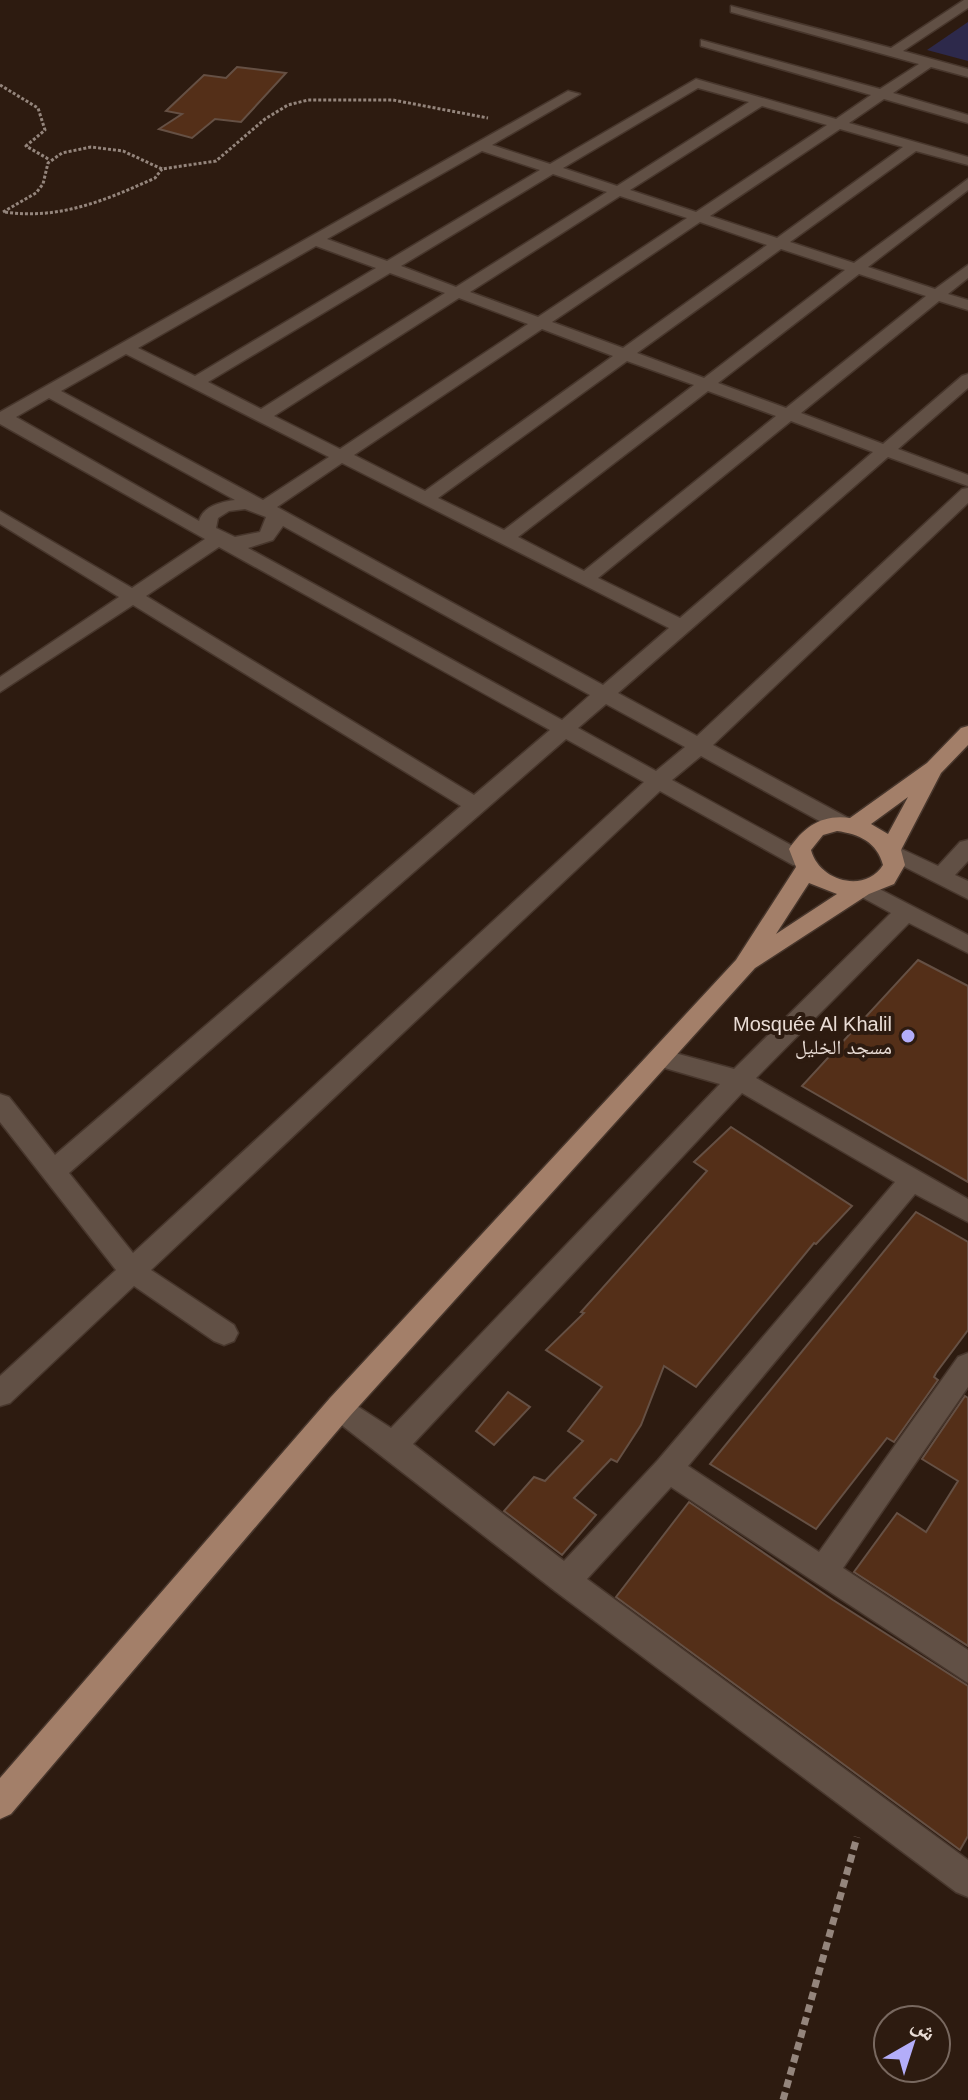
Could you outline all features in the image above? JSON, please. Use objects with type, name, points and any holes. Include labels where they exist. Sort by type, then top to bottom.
[{"type":"main road","points":[[862,889],[830,885],[804,865],[800,849],[805,839],[814,831],[849,825],[934,768],[968,733]]},
{"type":"main road","points":[[892,850],[934,768]]},
{"type":"main road","points":[[744,966],[862,889],[880,884],[890,875],[895,864],[892,850],[882,838],[849,825]]},
{"type":"main road","points":[[0,1803],[340,1407],[744,966],[804,865]]},
{"type":"street","points":[[893,52],[968,3]]},
{"type":"street","points":[[735,9],[968,73]]},
{"type":"street","points":[[705,43],[968,119]]},
{"type":"street","points":[[265,507],[930,62]]},
{"type":"street","points":[[195,383],[696,83],[968,161]]},
{"type":"street","points":[[2,418],[573,94]]},
{"type":"street","points":[[262,416],[761,101]]},
{"type":"street","points":[[425,499],[915,145]]},
{"type":"street","points":[[480,146],[968,305]]},
{"type":"street","points":[[504,539],[968,183]]},
{"type":"street","points":[[315,240],[968,481]]},
{"type":"street","points":[[585,579],[968,270]]},
{"type":"street","points":[[126,348],[682,627]]},
{"type":"street","points":[[53,1172],[968,379]]},
{"type":"street","points":[[49,391],[849,825]]},
{"type":"street","points":[[2,418],[804,865]]},
{"type":"street","points":[[0,1394],[968,493]]},
{"type":"street","points":[[246,503],[265,507],[276,519],[276,526],[263,538],[241,543],[218,539],[207,529],[209,516],[216,511],[246,503]]},
{"type":"street","points":[[0,516],[476,806]]},
{"type":"street","points":[[0,686],[218,539]]},
{"type":"street","points":[[941,877],[968,847]]},
{"type":"street","points":[[892,850],[968,891]]},
{"type":"street","points":[[862,889],[968,945]]},
{"type":"street","points":[[393,1445],[739,1080],[907,911]]},
{"type":"street","points":[[660,1058],[739,1080],[968,1212]]},
{"type":"street","points":[[0,1104],[132,1271],[224,1333]]},
{"type":"street","points":[[566,1581],[668,1469],[912,1180]]},
{"type":"street","points":[[823,1571],[967,1370]]},
{"type":"street","points":[[340,1407],[566,1581],[968,1880]]},
{"type":"street","points":[[668,1469],[968,1668]]},
{"type":"path","points":[[0,85],[38,108],[45,130],[26,146],[50,160]]},
{"type":"path","points":[[2,212],[35,195],[42,186],[44,169],[50,160],[78,149],[126,153],[153,162],[162,169],[216,161],[265,119],[288,105],[308,100],[393,100],[488,118]]},
{"type":"path","points":[[2,212],[36,216],[85,208],[155,178],[162,173],[162,169]]},
{"type":"path","points":[[783,2100],[865,1805]]},
{"type":"shaded area","points":[[968,22],[968,61],[927,50]]},
{"type":"building","points":[[237,67],[286,73],[241,122],[215,119],[192,138],[159,129],[182,114],[166,111],[204,75],[226,78]]},
{"type":"building","name":"Mosquée Al Khalil مسجد الخليل","points":[[918,960],[968,986],[968,1182],[802,1086]]},
{"type":"building","points":[[731,1127],[852,1206],[814,1243],[696,1387],[664,1366],[641,1425],[617,1462],[611,1459],[574,1498],[596,1515],[562,1555],[504,1511],[534,1477],[545,1481],[583,1441],[568,1431],[602,1387],[546,1350],[584,1313],[581,1312],[707,1171],[694,1162]]},
{"type":"building","points":[[916,1212],[968,1242],[968,1330],[936,1373],[934,1377],[938,1380],[894,1442],[887,1438],[816,1529],[710,1464]]},
{"type":"building","points":[[508,1392],[530,1407],[494,1445],[476,1431]]},
{"type":"building","points":[[965,1396],[968,1398],[968,1646],[854,1572],[897,1513],[926,1532],[958,1481],[922,1459]]},
{"type":"building","points":[[689,1502],[833,1600],[968,1686],[968,1836],[960,1850],[616,1597]]},
{"type":"place","name":"Mosquée Al Khalil مسجد الخليل","points":[[908,1036]]}]
